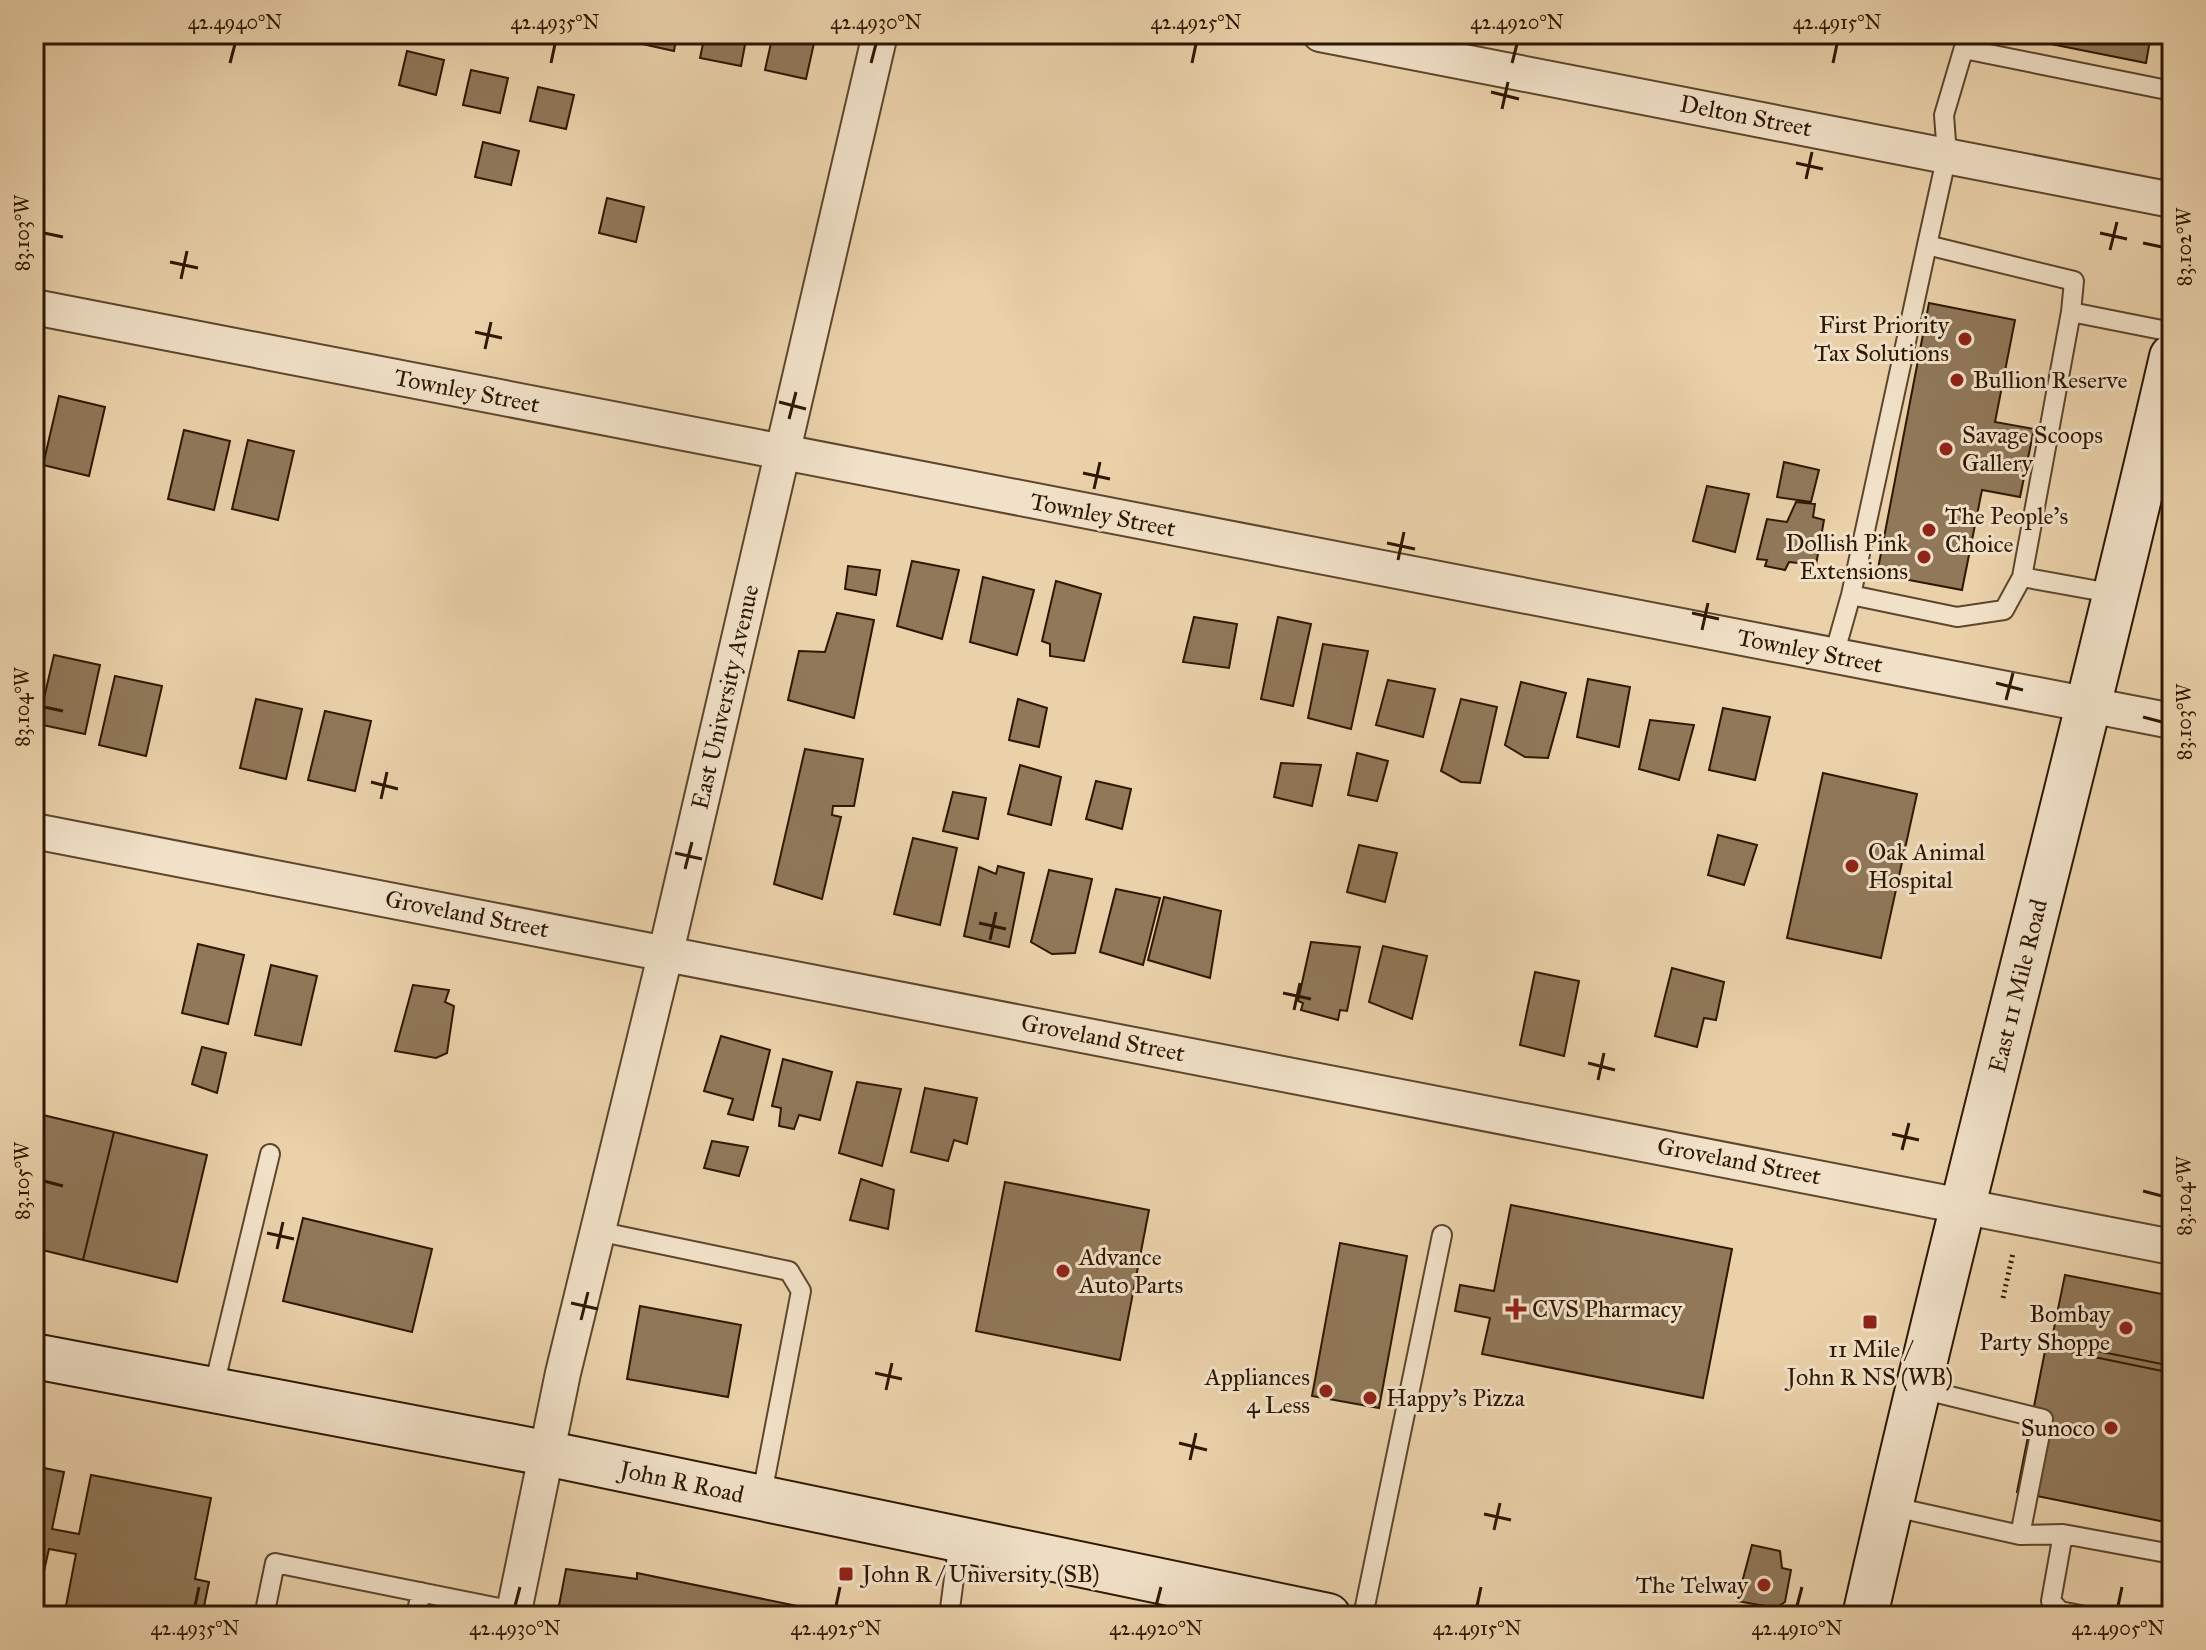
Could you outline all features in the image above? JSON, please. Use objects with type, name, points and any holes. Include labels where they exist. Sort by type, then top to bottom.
[{"type":"main road","name":"East 11 Mile Road","points":[[1865,1616],[1917,1388],[2089,705],[2172,357]]},
{"type":"main road","name":"John R Road","points":[[34,1356],[545,1453],[1328,1616]]},
{"type":"street","name":"East University Avenue","points":[[513,1613],[545,1453],[666,952],[880,34]]},
{"type":"street","name":"Delton Street","points":[[1320,34],[2172,200]]},
{"type":"street","name":"Townley Street","points":[[34,307],[2172,721]]},
{"type":"street","name":"Groveland Street","points":[[34,831],[2172,1247]]},
{"type":"lane","points":[[1834,655],[1851,595],[1947,155],[1944,115],[1966,42],[2172,91]]},
{"type":"lane","points":[[1851,595],[1957,617],[2004,610],[2022,577],[2071,312],[2074,281],[1927,245]]},
{"type":"lane","points":[[2071,312],[2172,332]]},
{"type":"lane","points":[[2022,577],[2116,594]]},
{"type":"lane","points":[[213,1390],[270,1154]]},
{"type":"lane","points":[[597,1231],[789,1271],[801,1291],[761,1499]]},
{"type":"lane","points":[[1363,1616],[1442,1235]]},
{"type":"lane","points":[[1917,1388],[2043,1419],[2020,1535]]},
{"type":"lane","points":[[1890,1506],[2020,1535],[2063,1534],[2172,1554]]},
{"type":"lane","points":[[2063,1534],[2051,1601],[2060,1611],[2085,1616]]},
{"type":"lane","points":[[949,1616],[959,1540]]},
{"type":"lane","points":[[264,1616],[275,1563],[513,1613]]},
{"type":"lane","points":[[416,1616],[421,1592]]},
{"type":"path","points":[[2003,1298],[2013,1253]]},
{"type":"building","points":[[634,34],[677,34],[674,51],[633,42]]},
{"type":"building","points":[[705,34],[747,34],[741,66],[700,58]]},
{"type":"building","points":[[773,34],[816,34],[806,79],[765,70]]},
{"type":"building","points":[[2016,34],[2151,34],[2146,63],[2016,37]]},
{"type":"building","points":[[407,51],[444,60],[436,95],[399,85]]},
{"type":"building","points":[[471,70],[508,78],[500,113],[463,105]]},
{"type":"building","points":[[538,87],[574,95],[566,129],[530,121]]},
{"type":"building","points":[[483,142],[519,151],[511,185],[475,177]]},
{"type":"building","points":[[607,198],[644,207],[636,242],[599,233]]},
{"type":"building","points":[[1929,303],[2015,320],[1995,422],[2034,429],[2020,497],[1982,490],[1962,590],[1877,574]]},
{"type":"building","points":[[59,396],[105,407],[89,476],[43,465]]},
{"type":"building","points":[[184,430],[230,441],[214,510],[168,499]]},
{"type":"building","points":[[248,440],[294,451],[278,520],[232,509]]},
{"type":"building","points":[[1784,462],[1819,470],[1811,502],[1777,497]]},
{"type":"building","points":[[1707,486],[1749,494],[1735,552],[1693,541]]},
{"type":"building","points":[[1796,502],[1815,504],[1813,517],[1824,520],[1816,565],[1789,562],[1785,570],[1765,566],[1767,560],[1757,559],[1767,519],[1787,522]]},
{"type":"building","points":[[912,561],[959,570],[942,639],[897,626]]},
{"type":"building","points":[[848,566],[880,570],[876,595],[845,589]]},
{"type":"building","points":[[983,577],[1034,590],[1017,655],[970,642]]},
{"type":"building","points":[[1056,581],[1101,594],[1084,661],[1050,656],[1050,644],[1042,641]]},
{"type":"building","points":[[837,613],[874,620],[854,718],[788,700],[799,651],[825,652]]},
{"type":"building","points":[[1194,617],[1237,624],[1229,668],[1183,662]]},
{"type":"building","points":[[1278,617],[1311,624],[1293,706],[1261,699]]},
{"type":"building","points":[[1323,644],[1368,651],[1351,729],[1308,718]]},
{"type":"building","points":[[54,655],[100,665],[85,734],[38,724]]},
{"type":"building","points":[[115,676],[162,686],[146,756],[99,745]]},
{"type":"building","points":[[1588,679],[1630,687],[1619,747],[1577,737]]},
{"type":"building","points":[[1388,680],[1435,689],[1423,737],[1376,725]]},
{"type":"building","points":[[1521,682],[1566,693],[1548,758],[1525,757],[1505,745]]},
{"type":"building","points":[[256,699],[302,709],[286,779],[240,768]]},
{"type":"building","points":[[1018,699],[1047,708],[1039,747],[1009,740]]},
{"type":"building","points":[[1461,699],[1497,707],[1480,783],[1461,782],[1441,771]]},
{"type":"building","points":[[1723,708],[1770,717],[1755,780],[1709,770]]},
{"type":"building","points":[[325,711],[371,721],[355,791],[308,780]]},
{"type":"building","points":[[1650,720],[1694,725],[1679,780],[1639,769]]},
{"type":"building","points":[[805,749],[863,759],[854,806],[833,806],[832,815],[841,817],[822,899],[774,884]]},
{"type":"building","points":[[1357,753],[1388,761],[1377,801],[1348,795]]},
{"type":"building","points":[[1281,763],[1321,765],[1312,806],[1274,797]]},
{"type":"building","points":[[1020,765],[1061,777],[1051,825],[1008,814]]},
{"type":"building","name":"Oak Animal Hospital","points":[[1823,773],[1917,794],[1881,958],[1787,938]]},
{"type":"building","points":[[1096,781],[1131,789],[1122,829],[1086,819]]},
{"type":"building","points":[[953,792],[986,798],[978,839],[943,831]]},
{"type":"building","points":[[1718,835],[1757,845],[1744,885],[1708,875]]},
{"type":"building","points":[[913,838],[957,848],[940,925],[894,914]]},
{"type":"building","points":[[1359,845],[1397,853],[1385,902],[1347,892]]},
{"type":"building","points":[[998,866],[1024,873],[1009,947],[964,936],[979,867],[996,874]]},
{"type":"building","points":[[1049,870],[1092,879],[1075,953],[1052,954],[1031,942]]},
{"type":"building","points":[[1116,889],[1160,898],[1143,965],[1100,952]]},
{"type":"building","points":[[1164,897],[1221,911],[1210,978],[1148,960]]},
{"type":"building","points":[[1311,942],[1360,947],[1347,1011],[1340,1010],[1338,1020],[1301,1010],[1303,1003],[1298,1001]]},
{"type":"building","points":[[198,944],[244,955],[228,1024],[182,1013]]},
{"type":"building","points":[[1383,946],[1427,956],[1412,1019],[1369,1002]]},
{"type":"building","points":[[271,965],[317,976],[301,1045],[255,1035]]},
{"type":"building","points":[[1672,968],[1724,982],[1716,1020],[1704,1018],[1697,1047],[1655,1036]]},
{"type":"building","points":[[1535,972],[1579,981],[1564,1056],[1520,1045]]},
{"type":"building","points":[[413,985],[449,990],[445,1002],[454,1006],[447,1053],[436,1058],[395,1051]]},
{"type":"building","points":[[721,1036],[770,1050],[753,1120],[728,1114],[733,1099],[704,1091]]},
{"type":"building","points":[[202,1047],[226,1053],[217,1093],[192,1084]]},
{"type":"building","points":[[783,1059],[832,1072],[820,1120],[799,1115],[794,1129],[779,1126],[781,1108],[772,1106]]},
{"type":"building","points":[[857,1082],[901,1089],[882,1166],[839,1153]]},
{"type":"building","points":[[925,1088],[977,1098],[967,1144],[954,1140],[948,1161],[911,1152]]},
{"type":"building","points":[[43,1115],[114,1132],[83,1260],[34,1248],[34,1150]]},
{"type":"building","points":[[114,1132],[207,1155],[177,1282],[83,1260]]},
{"type":"building","points":[[712,1141],[748,1147],[739,1176],[704,1168]]},
{"type":"building","points":[[861,1179],[894,1190],[888,1229],[850,1220]]},
{"type":"building","name":"Advance Auto Parts","points":[[1005,1182],[1149,1210],[1120,1360],[976,1331]]},
{"type":"building","name":"CVS Pharmacy","points":[[1511,1205],[1732,1249],[1703,1398],[1482,1354],[1490,1318],[1455,1311],[1460,1285],[1494,1291]]},
{"type":"building","points":[[303,1218],[432,1249],[412,1332],[283,1301]]},
{"type":"building","points":[[1340,1243],[1407,1256],[1379,1408],[1312,1396]]},
{"type":"building","points":[[2065,1275],[2172,1296],[2172,1373],[2050,1348]]},
{"type":"building","points":[[640,1306],[741,1325],[728,1397],[627,1379]]},
{"type":"building","points":[[2047,1341],[2172,1366],[2170,1523],[2017,1492]]},
{"type":"building","points":[[34,1466],[64,1472],[52,1529],[79,1534],[91,1475],[211,1498],[195,1579],[209,1582],[202,1616],[64,1616],[76,1554],[49,1549],[34,1615]]},
{"type":"building","name":"The Telway","points":[[1752,1545],[1780,1551],[1782,1568],[1791,1570],[1785,1602],[1776,1608],[1737,1601]]},
{"type":"building","points":[[566,1569],[637,1579],[637,1573],[846,1616],[557,1616]]},
{"type":"place","name":"First Priority Tax Solutions","points":[[1965,339]]},
{"type":"place","name":"Bullion Reserve","points":[[1957,380]]},
{"type":"place","name":"Savage Scoops Gallery","points":[[1946,449]]},
{"type":"place","name":"The People's Choice","points":[[1929,530]]},
{"type":"place","name":"Dollish Pink Extensions","points":[[1924,557]]},
{"type":"place","name":"Oak Animal Hospital","points":[[1852,866]]},
{"type":"place","name":"Advance Auto Parts","points":[[1063,1271]]},
{"type":"place","name":"CVS Pharmacy","points":[[1516,1309]]},
{"type":"place","name":"11 Mile / John R NS (WB)","points":[[1870,1322]]},
{"type":"place","name":"Bombay Party Shoppe","points":[[2126,1328]]},
{"type":"place","name":"Appliances 4 Less","points":[[1326,1391]]},
{"type":"place","name":"Happy's Pizza","points":[[1370,1398]]},
{"type":"place","name":"Sunoco","points":[[2111,1428]]},
{"type":"place","name":"John R / University (SB)","points":[[846,1574]]},
{"type":"place","name":"The Telway","points":[[1764,1585]]}]
